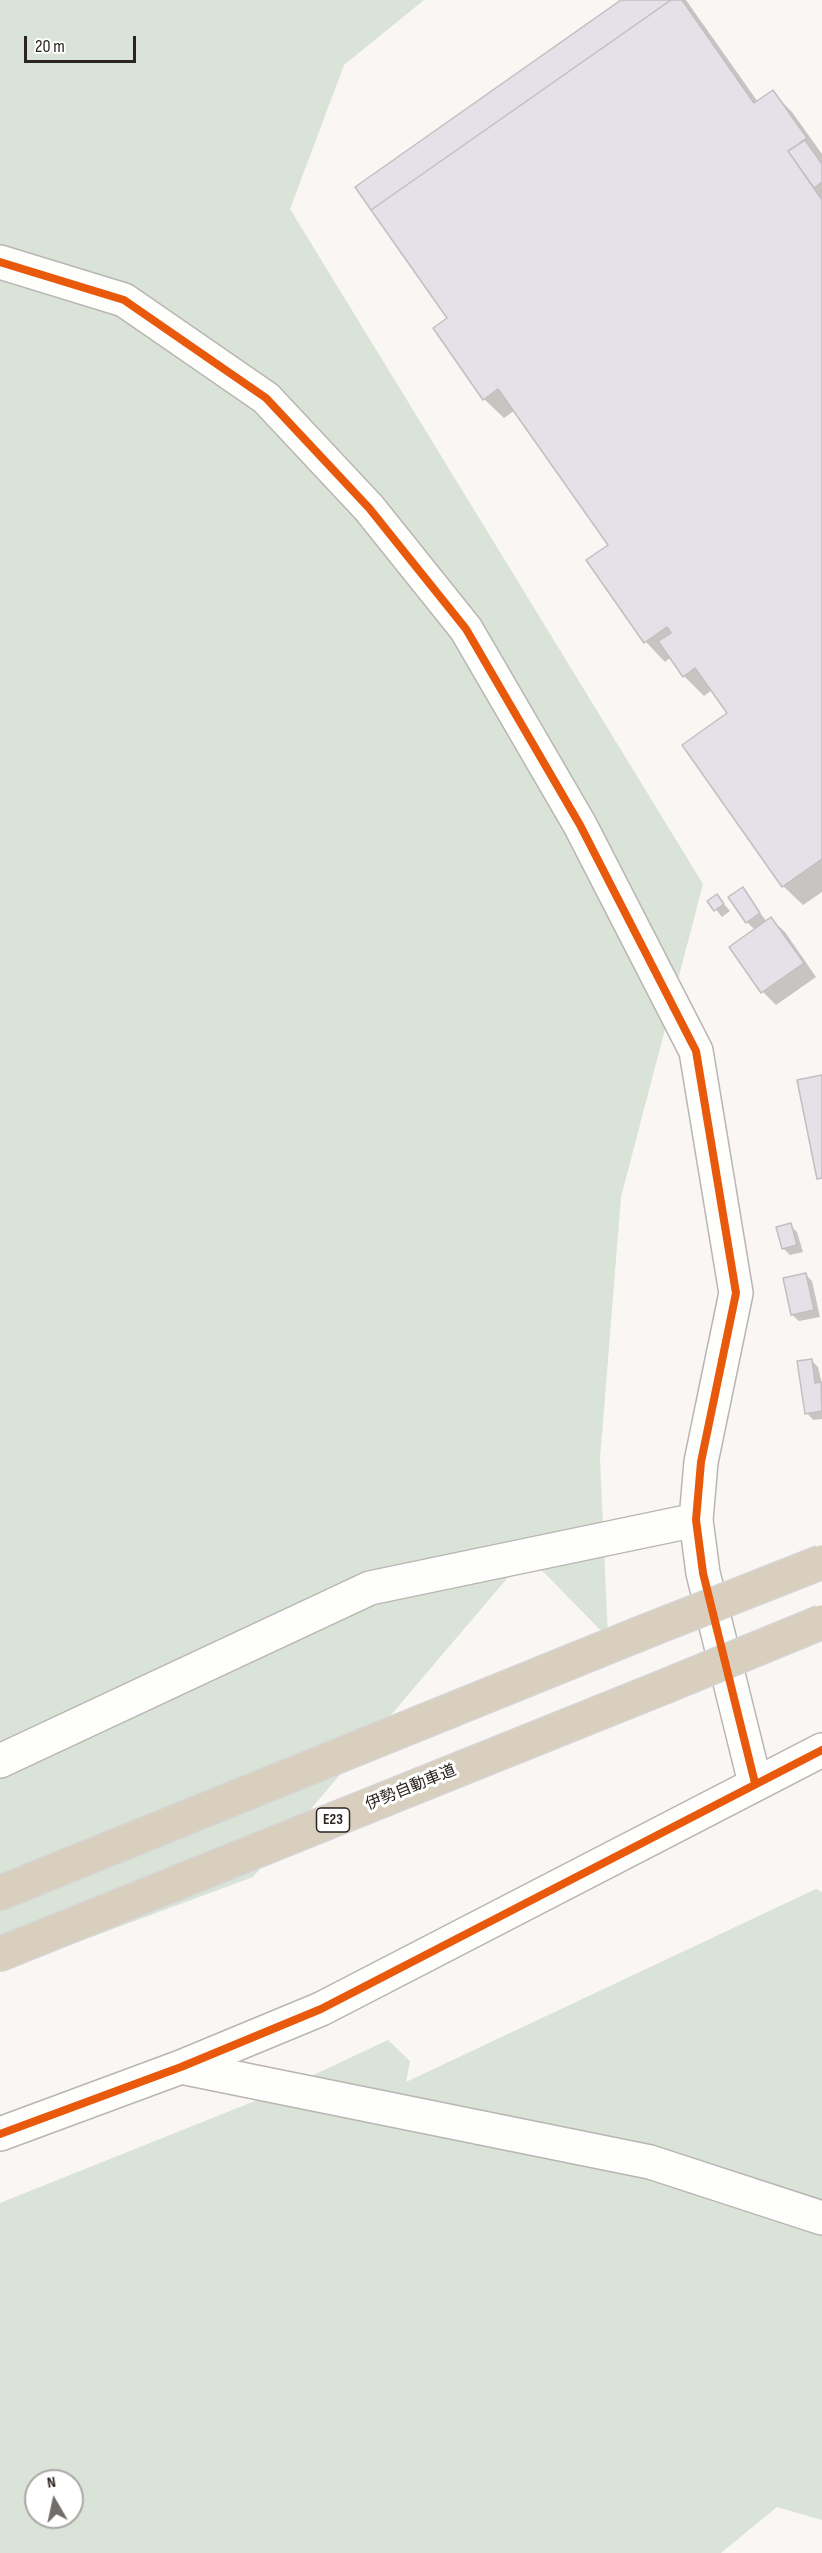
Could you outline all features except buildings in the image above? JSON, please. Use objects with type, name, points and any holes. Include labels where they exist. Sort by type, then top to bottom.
[{"type":"highway","points":[[0,1893],[822,1562]]},
{"type":"highway","name":"伊勢自動車道","points":[[0,1954],[822,1622]]},
{"type":"street","points":[[0,262],[124,300],[266,398],[369,508],[466,629],[580,825],[696,1051],[722,1193],[736,1293],[701,1462],[696,1520],[704,1573],[755,1783]]},
{"type":"street","points":[[0,1761],[370,1588],[696,1520]]},
{"type":"street","points":[[0,2134],[181,2067],[321,2009],[822,1750]]},
{"type":"street","points":[[181,2067],[650,2162],[822,2218]]},
{"type":"shaded area","points":[[0,0],[424,0],[344,65],[290,209],[703,884],[621,1197],[600,1459],[608,1638],[527,1555],[253,1877],[0,1971]]},
{"type":"shaded area","points":[[816,1889],[822,1892],[822,2520],[777,2507],[721,2553],[0,2553],[0,2203],[275,2093],[388,2040],[410,2061],[406,2082]]},
{"type":"cycle path","points":[[0,262],[124,300],[266,398],[369,508],[466,629],[580,825],[696,1051],[736,1293],[701,1462],[696,1520],[703,1573],[755,1783]]},
{"type":"cycle path","points":[[0,2134],[181,2067],[321,2009],[822,1750]]}]
